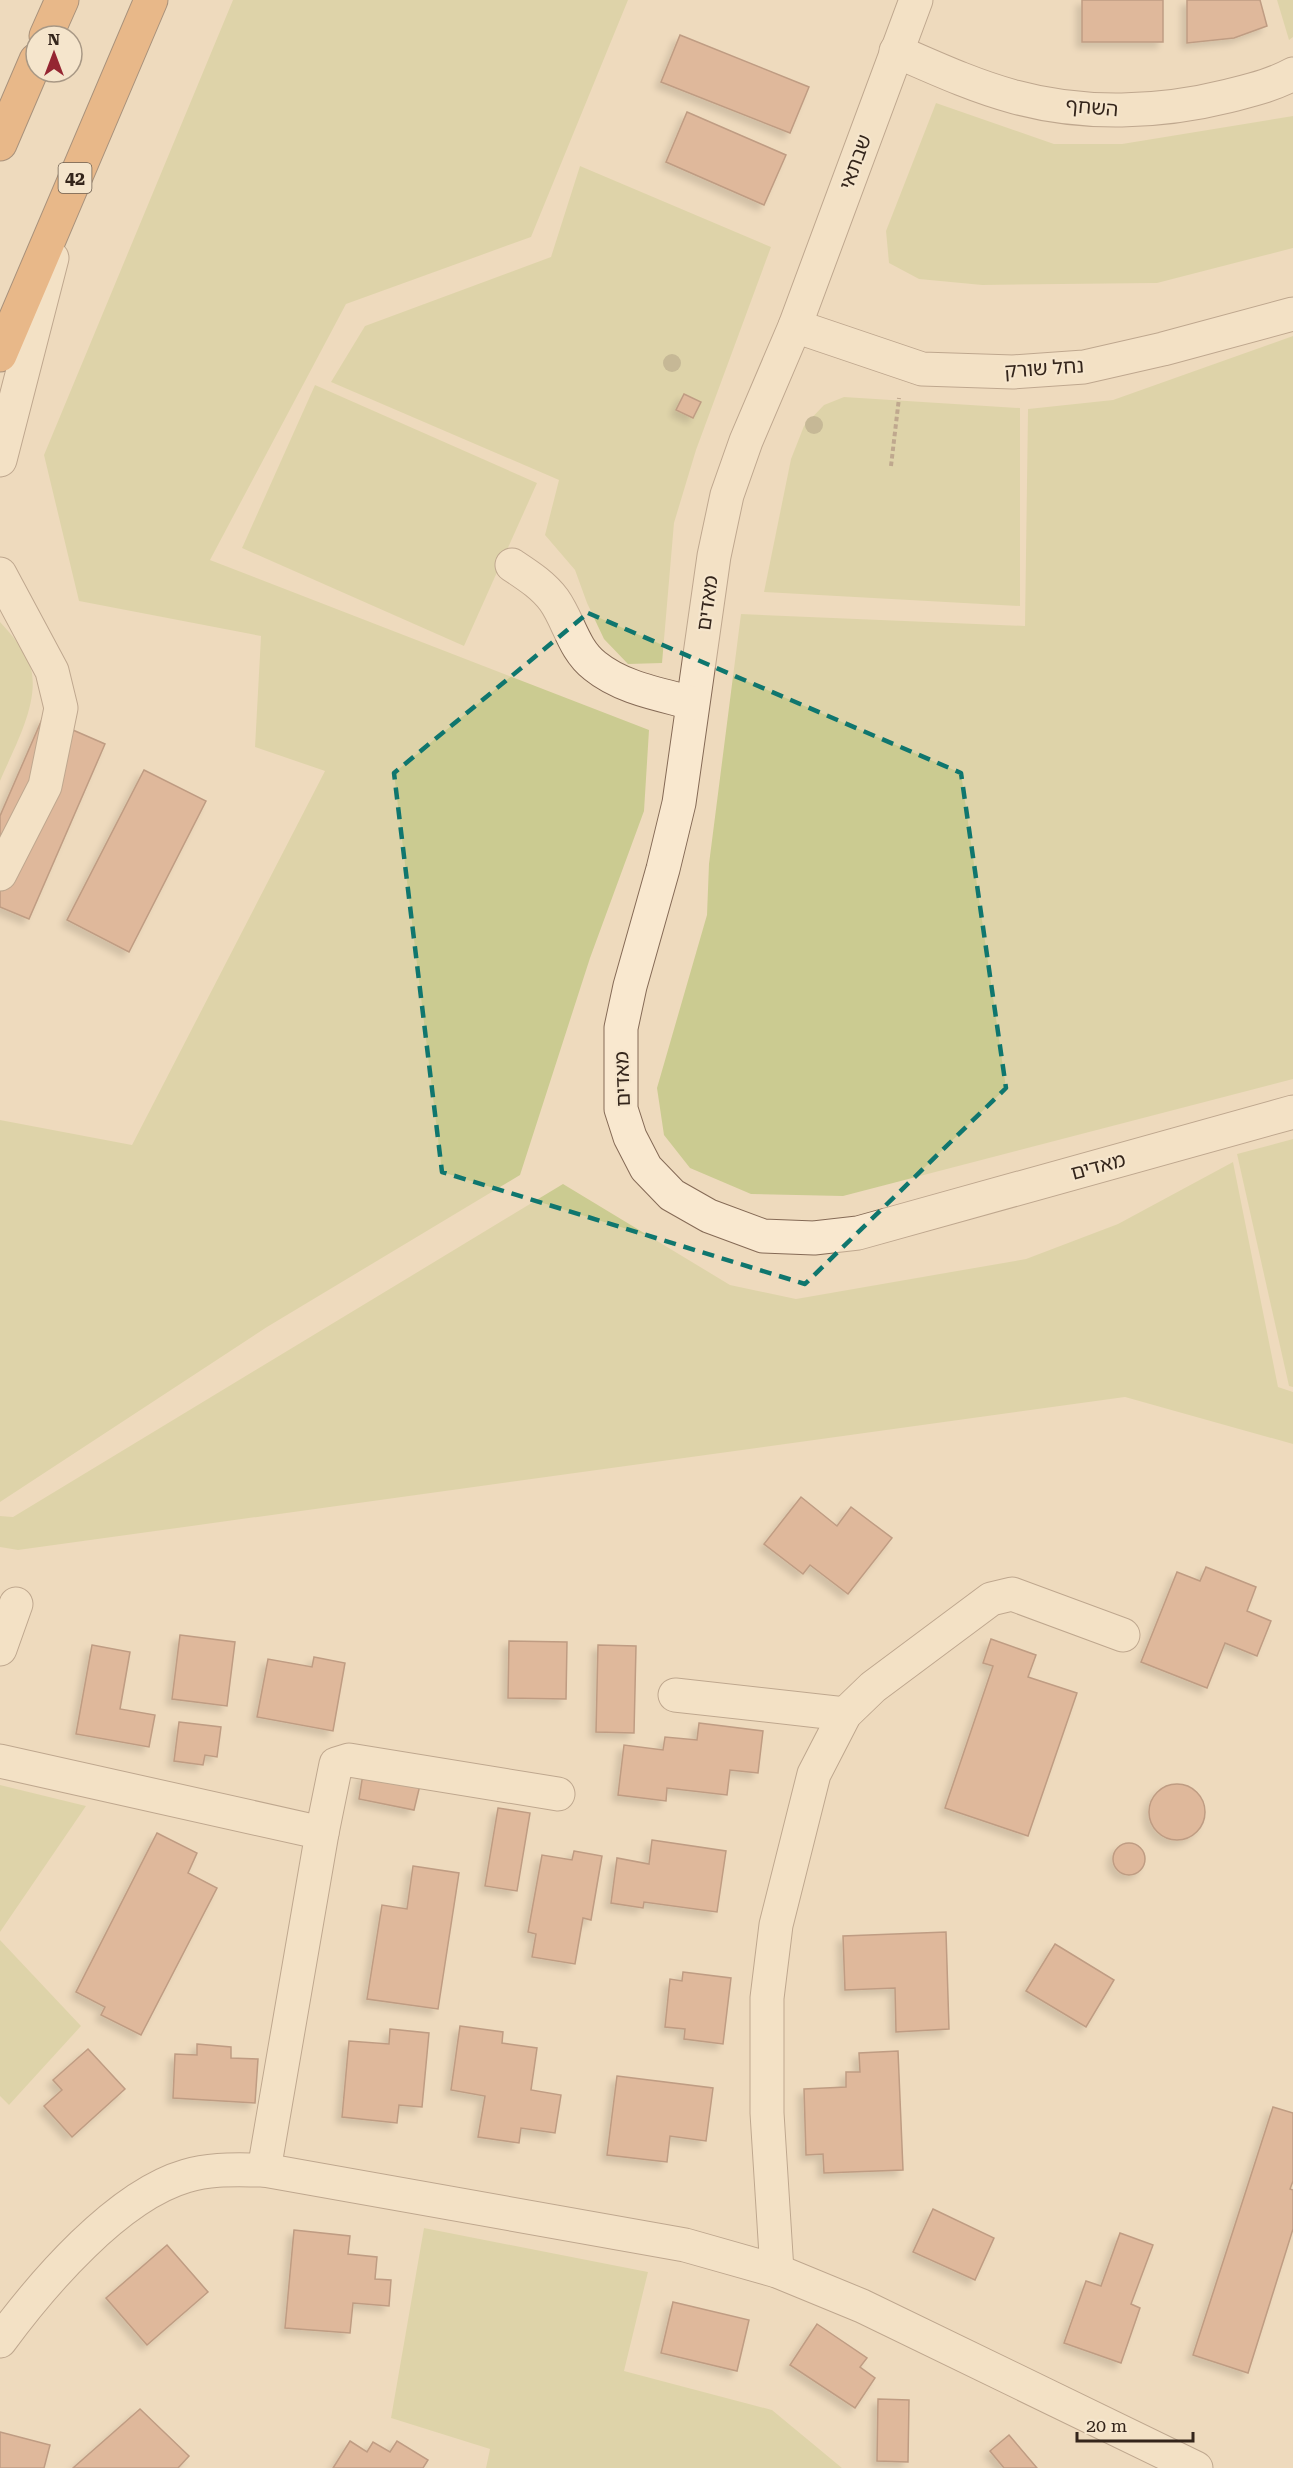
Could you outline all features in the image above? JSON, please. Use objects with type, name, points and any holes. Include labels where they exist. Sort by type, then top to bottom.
[{"type":"highway","points":[[51,24],[62,0]]},
{"type":"highway","name":"42","points":[[0,355],[151,0]]},
{"type":"highway","points":[[0,144],[26,84]]},
{"type":"street","name":"שבתאי","points":[[795,326],[916,0]]},
{"type":"street","name":"השחף","points":[[896,51],[957,78],[1017,97],[1079,108],[1144,110],[1211,100],[1278,83],[1293,74]]},
{"type":"street","points":[[0,460],[69,194]]},
{"type":"street","name":"נחל שורק","points":[[795,326],[922,369],[1013,372],[1084,367],[1163,349],[1293,314]]},
{"type":"street","name":"מאדים","points":[[795,326],[750,431],[728,495],[714,556],[679,803],[621,1028],[621,1109],[630,1137],[646,1168],[672,1195],[709,1216],[763,1236],[813,1238],[858,1233],[1293,1112]]},
{"type":"street","points":[[512,565],[545,589],[555,601],[577,645],[593,665],[629,686],[692,704]]},
{"type":"street","points":[[0,574],[52,671],[62,708],[45,786],[0,874]]},
{"type":"street","points":[[777,2271],[767,2113],[767,1998],[776,1925],[813,1774],[845,1714],[873,1687],[991,1599],[1012,1594],[1123,1635]]},
{"type":"street","points":[[0,1649],[16,1604]]},
{"type":"street","points":[[675,1695],[845,1714]]},
{"type":"street","points":[[264,2169],[336,1764],[349,1760],[558,1794]]},
{"type":"street","points":[[0,1761],[322,1833]]},
{"type":"street","points":[[2,2336],[70,2259],[104,2225],[137,2198],[187,2175],[220,2169],[264,2169],[685,2245],[777,2271],[862,2306],[1196,2468]]},
{"type":"path","points":[[891,466],[903,363]]},
{"type":"highlighted area","points":[[588,613],[961,773],[1006,1088],[805,1284],[442,1172],[394,773]]},
{"type":"green space","points":[[233,0],[628,0],[531,237],[346,304],[210,560],[649,730],[644,811],[590,958],[520,1175],[267,1327],[0,1502],[0,1120],[132,1145],[325,771],[255,747],[261,636],[79,601],[44,455]]},
{"type":"green space","points":[[1277,0],[1293,0],[1293,37],[1289,40]]},
{"type":"green space","points":[[936,103],[1054,144],[1122,144],[1293,116],[1293,248],[1157,283],[982,285],[919,279],[889,263],[886,231]]},
{"type":"green space","points":[[580,166],[771,247],[696,450],[674,523],[662,663],[628,664],[604,639],[575,570],[545,535],[559,480],[331,382],[365,326],[551,257]]},
{"type":"green space","points":[[1293,336],[1293,1079],[843,1196],[751,1194],[690,1168],[664,1135],[657,1088],[707,915],[709,864],[741,614],[1025,626],[1028,409],[1113,400]]},
{"type":"green space","points":[[315,385],[537,483],[464,646],[242,548]]},
{"type":"green space","points":[[844,397],[1020,408],[1020,606],[764,592],[791,459],[804,426],[824,405]]},
{"type":"green space","points":[[0,622],[26,656],[33,682],[29,711],[24,726],[0,781]]},
{"type":"green space","points":[[1293,1139],[1293,1387],[1289,1386],[1237,1154]]},
{"type":"green space","points":[[1233,1162],[1278,1387],[1293,1392],[1293,1444],[1125,1397],[18,1550],[0,1547],[0,1516],[13,1517],[563,1184],[730,1285],[796,1299],[1026,1259],[1118,1224]]},
{"type":"green space","points":[[0,1785],[86,1806],[0,1932]]},
{"type":"green space","points":[[0,1940],[81,2026],[9,2105],[0,2096]]},
{"type":"green space","points":[[424,2228],[648,2272],[624,2371],[772,2410],[842,2468],[486,2468],[490,2449],[391,2418]]},
{"type":"building","points":[[1082,0],[1163,0],[1163,42],[1082,42]]},
{"type":"building","points":[[1187,0],[1260,0],[1267,26],[1234,38],[1187,43]]},
{"type":"building","points":[[680,35],[809,87],[790,133],[661,82]]},
{"type":"building","points":[[687,112],[786,155],[764,205],[666,162]]},
{"type":"building","points":[[684,394],[701,402],[693,418],[676,410]]},
{"type":"building","points":[[43,717],[105,744],[29,919],[0,907],[0,816]]},
{"type":"building","points":[[144,770],[206,801],[129,952],[67,920]]},
{"type":"building","points":[[801,1497],[837,1526],[851,1507],[892,1538],[848,1594],[810,1565],[803,1574],[764,1544]]},
{"type":"building","points":[[1206,1567],[1256,1587],[1247,1611],[1271,1621],[1257,1656],[1225,1643],[1207,1688],[1141,1662],[1177,1572],[1200,1581]]},
{"type":"building","points":[[180,1635],[235,1642],[227,1706],[172,1699]]},
{"type":"building","points":[[991,1639],[1036,1655],[1028,1677],[1077,1693],[1028,1836],[945,1808],[993,1666],[983,1663]]},
{"type":"building","points":[[509,1641],[567,1642],[566,1699],[508,1698]]},
{"type":"building","points":[[92,1645],[130,1652],[120,1709],[155,1715],[149,1747],[76,1734]]},
{"type":"building","points":[[598,1645],[636,1646],[634,1733],[596,1732]]},
{"type":"building","points":[[314,1657],[345,1663],[333,1731],[257,1717],[268,1659],[312,1667]]},
{"type":"building","points":[[179,1722],[221,1727],[217,1757],[205,1755],[203,1765],[174,1761]]},
{"type":"building","points":[[699,1723],[763,1731],[758,1773],[730,1770],[727,1795],[667,1788],[666,1801],[618,1795],[624,1745],[663,1750],[665,1737],[697,1740]]},
{"type":"building","points":[[363,1774],[420,1785],[414,1810],[359,1799]]},
{"type":"building","points":[[1177,1784],[1188,1786],[1197,1792],[1203,1801],[1205,1812],[1203,1823],[1197,1832],[1188,1838],[1177,1840],[1166,1838],[1157,1832],[1151,1823],[1149,1812],[1151,1801],[1157,1792],[1166,1786]]},
{"type":"building","points":[[498,1808],[530,1813],[517,1891],[485,1886]]},
{"type":"building","points":[[157,1833],[197,1853],[188,1873],[217,1888],[141,2035],[101,2015],[105,2007],[76,1992]]},
{"type":"building","points":[[652,1840],[726,1851],[717,1912],[644,1902],[643,1908],[611,1903],[617,1858],[649,1864]]},
{"type":"building","points":[[1129,1843],[1141,1847],[1145,1859],[1141,1871],[1129,1875],[1117,1871],[1113,1859],[1117,1847]]},
{"type":"building","points":[[574,1851],[602,1856],[591,1920],[583,1918],[575,1964],[532,1957],[536,1934],[528,1932],[542,1855],[572,1860]]},
{"type":"building","points":[[413,1866],[459,1873],[438,2009],[367,1999],[382,1905],[407,1909]]},
{"type":"building","points":[[946,1932],[949,2029],[896,2032],[895,1988],[845,1990],[843,1936]]},
{"type":"building","points":[[1055,1944],[1114,1980],[1086,2027],[1026,1991]]},
{"type":"building","points":[[683,1972],[731,1978],[723,2044],[684,2039],[685,2029],[665,2027],[670,1979],[682,1981]]},
{"type":"building","points":[[460,2026],[503,2032],[502,2043],[537,2048],[531,2090],[561,2095],[555,2133],[521,2128],[519,2143],[478,2137],[485,2096],[451,2090]]},
{"type":"building","points":[[390,2029],[429,2033],[422,2107],[399,2105],[397,2123],[342,2117],[349,2041],[389,2044]]},
{"type":"building","points":[[197,2044],[231,2047],[231,2058],[258,2059],[255,2103],[173,2098],[175,2054],[197,2055]]},
{"type":"building","points":[[88,2049],[125,2089],[72,2137],[44,2106],[62,2090],[53,2080]]},
{"type":"building","points":[[898,2051],[903,2170],[824,2173],[823,2154],[806,2155],[804,2089],[846,2087],[846,2072],[860,2072],[859,2053]]},
{"type":"building","points":[[617,2076],[713,2088],[706,2141],[670,2136],[667,2162],[607,2155]]},
{"type":"building","points":[[1273,2107],[1293,2113],[1293,2181],[1290,2189],[1293,2190],[1293,2229],[1248,2373],[1193,2355]]},
{"type":"building","points":[[933,2209],[994,2238],[975,2280],[913,2252]]},
{"type":"building","points":[[294,2230],[350,2236],[348,2254],[377,2257],[375,2279],[391,2280],[389,2306],[353,2303],[350,2333],[285,2328]]},
{"type":"building","points":[[1120,2233],[1153,2245],[1131,2304],[1140,2308],[1121,2363],[1064,2343],[1086,2281],[1101,2286]]},
{"type":"building","points":[[167,2245],[208,2292],[147,2345],[106,2298]]},
{"type":"building","points":[[673,2302],[749,2320],[737,2371],[661,2353]]},
{"type":"building","points":[[817,2324],[867,2358],[860,2367],[875,2378],[855,2408],[790,2365]]},
{"type":"building","points":[[878,2399],[909,2400],[908,2462],[877,2461]]},
{"type":"building","points":[[140,2409],[189,2456],[178,2468],[73,2468]]},
{"type":"building","points":[[0,2432],[50,2445],[44,2468],[0,2468]]},
{"type":"building","points":[[1009,2435],[1037,2468],[1004,2468],[990,2451]]},
{"type":"building","points":[[350,2441],[367,2452],[373,2442],[390,2452],[397,2441],[428,2460],[423,2468],[333,2468]]}]
